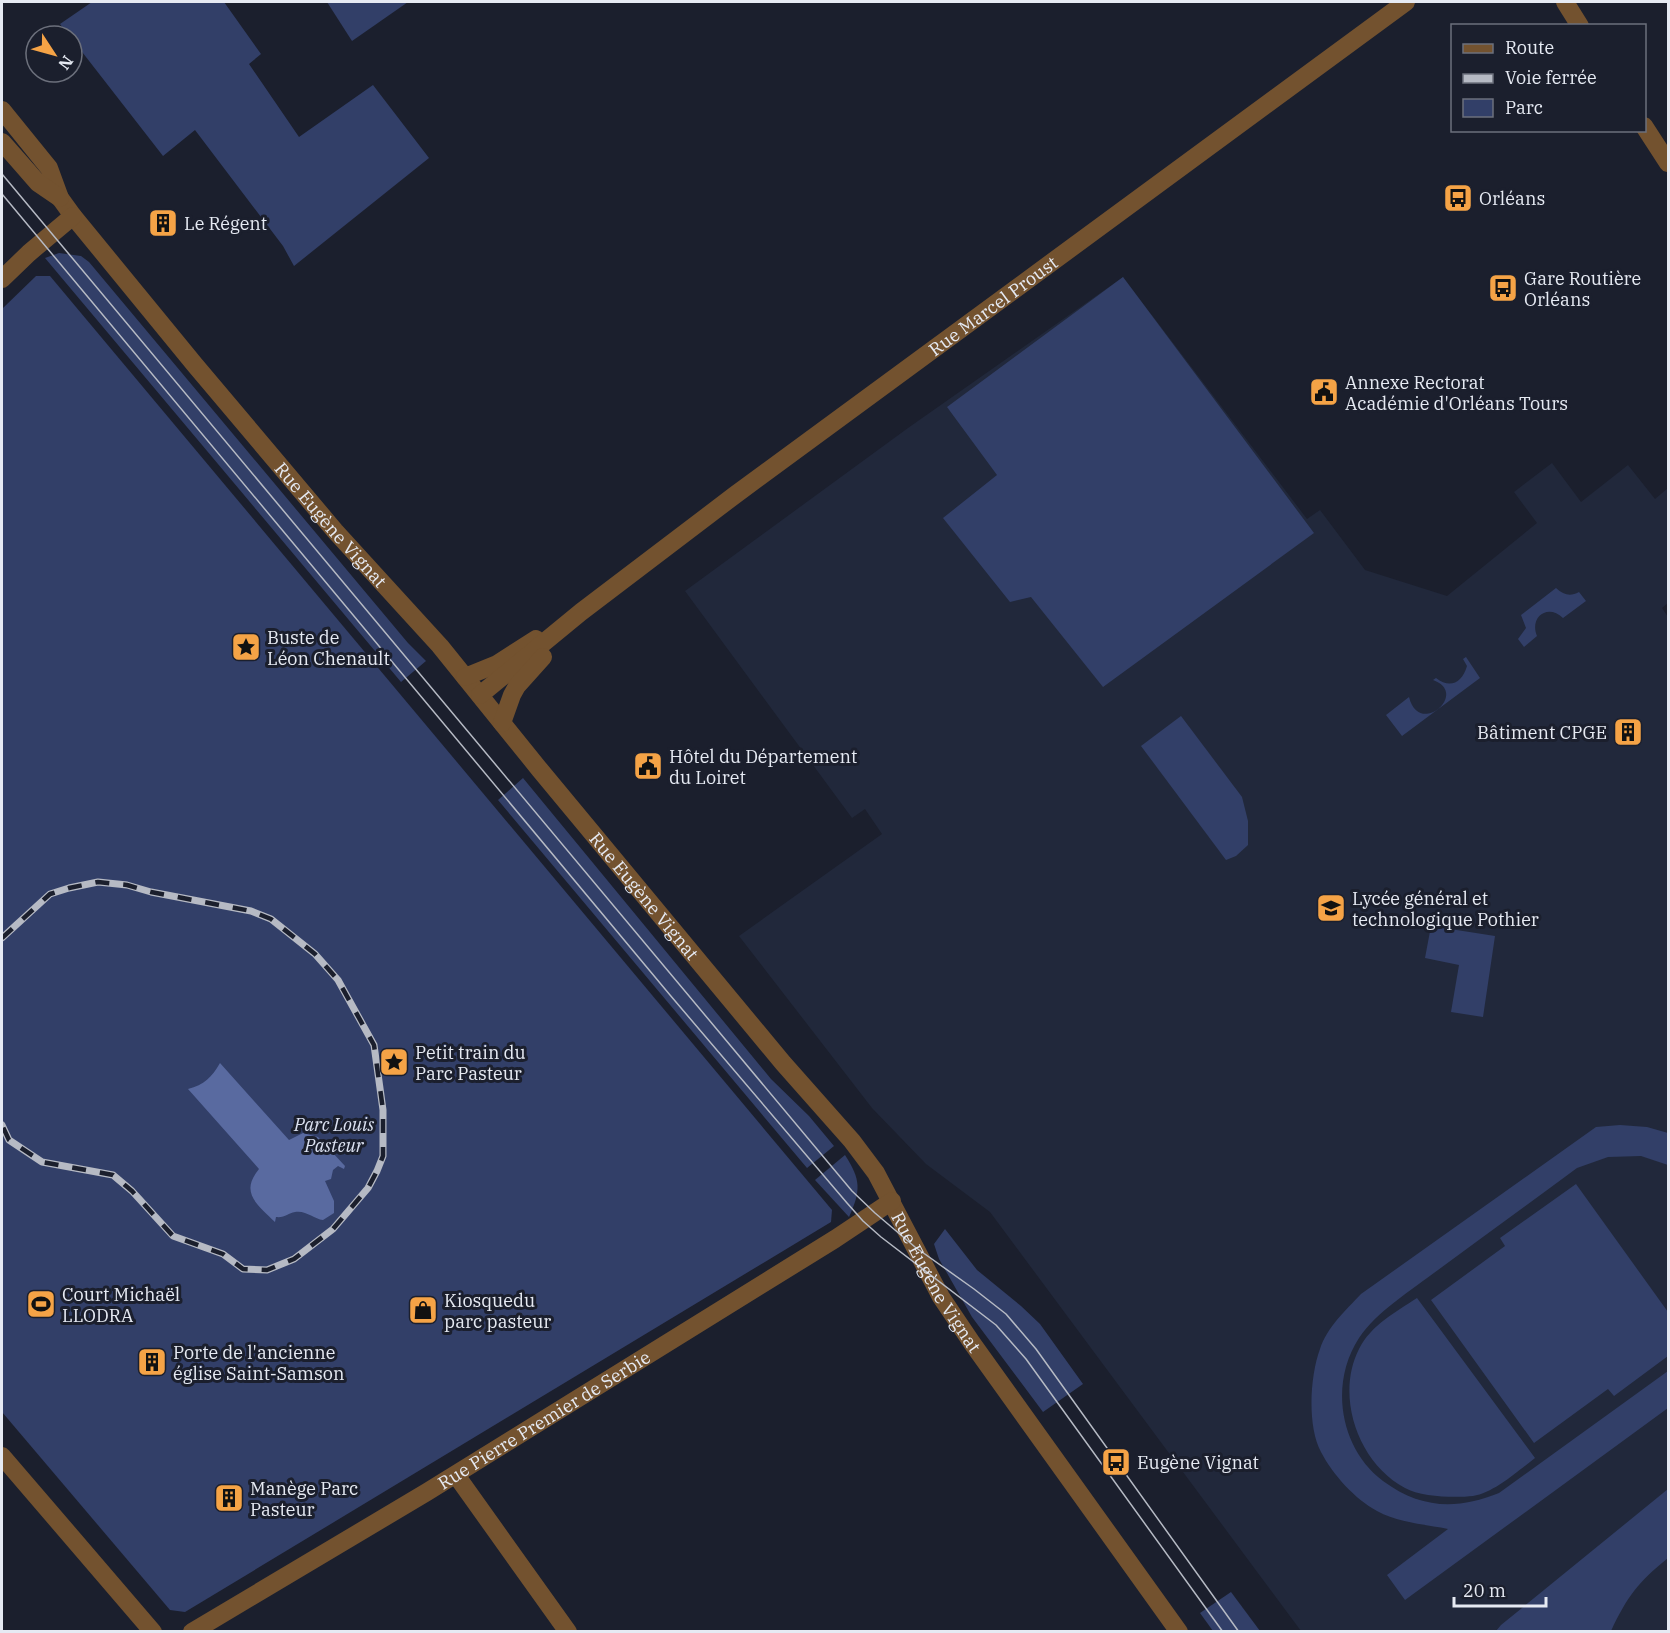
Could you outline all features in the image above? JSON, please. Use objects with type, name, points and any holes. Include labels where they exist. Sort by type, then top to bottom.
[{"type":"street","name":"Rue Marcel Proust","points":[[480,696],[581,612],[841,416],[1406,2]]},
{"type":"street","points":[[1565,2],[1579,24]]},
{"type":"street","name":"Rue Eugène Vignat","points":[[2,110],[50,168],[60,198],[73,216],[195,365],[335,531],[440,646],[783,1063],[852,1141],[876,1173],[892,1201],[941,1297],[1179,1632]]},
{"type":"street","points":[[1646,129],[1668,163]]},
{"type":"street","name":"Rue Eugène Vignat","points":[[2,142],[38,183],[60,198]]},
{"type":"street","points":[[2,279],[73,216]]},
{"type":"street","name":"Rue Marcel Proust","points":[[465,677],[497,664],[581,612]]},
{"type":"street","name":"Rue Marcel Proust","points":[[502,723],[517,686],[581,612]]},
{"type":"street","name":"Rue Pierre Premier de Serbie","points":[[192,1632],[456,1474],[835,1239],[892,1201]]},
{"type":"street","points":[[2,1456],[153,1632]]},
{"type":"street","points":[[456,1474],[568,1632]]},
{"type":"shaded area","name":"Lycée général et technologique Pothier","points":[[1123,277],[1307,519],[1320,510],[1365,570],[1447,596],[1537,523],[1514,492],[1552,463],[1581,502],[1628,465],[1655,499],[1668,488],[1668,603],[1662,608],[1668,617],[1668,1631],[1301,1631],[990,1212],[926,1164],[872,1108],[739,936],[882,834],[865,809],[852,818],[685,591],[908,428]]},
{"type":"shaded area","points":[[220,1063],[289,1140],[303,1133],[318,1137],[345,1166],[344,1169],[338,1166],[333,1170],[331,1179],[325,1181],[334,1201],[334,1213],[323,1220],[303,1212],[295,1212],[276,1217],[275,1222],[257,1204],[251,1192],[251,1185],[259,1169],[188,1089],[207,1080]]},
{"type":"green space","points":[[92,2],[224,2],[261,54],[249,64],[299,137],[373,85],[429,158],[294,266],[283,246],[195,130],[163,156],[84,54],[84,24],[60,24]]},
{"type":"green space","points":[[327,2],[408,2],[352,41]]},
{"type":"green space","points":[[59,253],[81,256],[89,262],[408,643],[426,661],[401,682],[45,258]]},
{"type":"green space","name":"Parc Louis Pasteur","points":[[36,276],[50,276],[832,1210],[831,1222],[185,1612],[170,1610],[2,1412],[2,309]]},
{"type":"green space","points":[[1123,277],[1314,533],[1103,687],[1031,597],[1010,602],[943,518],[997,475],[947,407]]},
{"type":"green space","points":[[1556,588],[1567,594],[1579,592],[1586,601],[1563,618],[1551,612],[1541,614],[1536,623],[1537,636],[1524,647],[1518,639],[1526,628],[1521,615]]},
{"type":"green space","points":[[1466,657],[1480,678],[1440,708],[1446,694],[1443,686],[1433,680],[1436,678],[1451,684],[1462,677],[1467,666],[1463,659]]},
{"type":"green space","points":[[1409,697],[1414,709],[1422,713],[1437,710],[1402,736],[1386,715]]},
{"type":"green space","points":[[1181,716],[1242,797],[1248,821],[1248,845],[1236,856],[1226,860],[1141,746]]},
{"type":"green space","points":[[523,778],[771,1079],[809,1116],[834,1146],[807,1168],[498,800]]},
{"type":"green space","points":[[1431,926],[1495,936],[1483,1017],[1451,1012],[1459,965],[1425,958]]},
{"type":"green space","points":[[1620,1125],[1647,1127],[1668,1133],[1668,1165],[1641,1156],[1608,1157],[1577,1168],[1396,1301],[1366,1328],[1350,1356],[1344,1375],[1342,1395],[1344,1415],[1357,1452],[1368,1468],[1383,1481],[1425,1502],[1454,1504],[1484,1499],[1499,1493],[1668,1371],[1668,1408],[1405,1600],[1387,1575],[1448,1529],[1403,1521],[1377,1511],[1353,1493],[1326,1461],[1317,1441],[1312,1415],[1314,1373],[1323,1341],[1338,1319],[1361,1294],[1596,1127]]},
{"type":"green space","points":[[845,1155],[854,1171],[858,1185],[856,1199],[849,1217],[815,1180]]},
{"type":"green space","points":[[1576,1184],[1668,1312],[1668,1356],[1614,1396],[1608,1389],[1534,1443],[1431,1300],[1505,1246],[1500,1238]]},
{"type":"green space","points":[[945,1229],[977,1270],[1040,1324],[1083,1384],[1043,1412],[972,1317],[939,1259],[934,1244]]},
{"type":"green space","points":[[1417,1298],[1535,1458],[1506,1481],[1481,1494],[1466,1497],[1438,1496],[1405,1488],[1389,1477],[1375,1462],[1363,1445],[1355,1427],[1349,1387],[1352,1367],[1359,1349],[1377,1326]]},
{"type":"green space","points":[[1668,1489],[1668,1558],[1634,1591],[1611,1631],[1496,1631],[1501,1625]]},
{"type":"green space","points":[[1231,1592],[1260,1631],[1213,1631],[1200,1613]]},
{"type":"tram line","points":[[2,174],[852,1191],[915,1247],[1006,1314],[1036,1349],[1239,1632]]},
{"type":"tram line","points":[[2,194],[670,995],[847,1203],[881,1237],[996,1325],[1026,1359],[1223,1632]]},
{"type":"railway","points":[[2,938],[50,894],[98,882],[127,885],[151,892],[251,911],[271,919],[315,954],[338,980],[374,1045],[383,1110],[383,1156],[368,1188],[333,1229],[294,1259],[267,1270],[243,1269],[223,1254],[173,1236],[132,1191],[113,1175],[42,1162],[9,1140],[2,1125]]},
{"type":"place","name":"Orléans","points":[[1458,198]]},
{"type":"place","name":"Le Régent","points":[[163,223]]},
{"type":"place","name":"Gare Routière Orléans","points":[[1503,288]]},
{"type":"place","name":"Annexe Rectorat Académie d'Orléans Tours","points":[[1324,392]]},
{"type":"place","name":"Buste de Léon Chenault","points":[[246,647]]},
{"type":"place","name":"Bâtiment CPGE","points":[[1628,732]]},
{"type":"place","name":"Hôtel du Département du Loiret","points":[[648,766]]},
{"type":"place","name":"Lycée général et technologique Pothier","points":[[1331,908]]},
{"type":"place","name":"Petit train du Parc Pasteur","points":[[394,1062]]},
{"type":"place","name":"Court Michaël LLODRA","points":[[41,1304]]},
{"type":"place","name":"Kiosquedu parc pasteur","points":[[423,1310]]},
{"type":"place","name":"Porte de l'ancienne église Saint-Samson","points":[[152,1362]]},
{"type":"place","name":"Eugène Vignat","points":[[1116,1462]]},
{"type":"place","name":"Manège Parc Pasteur","points":[[229,1498]]}]
